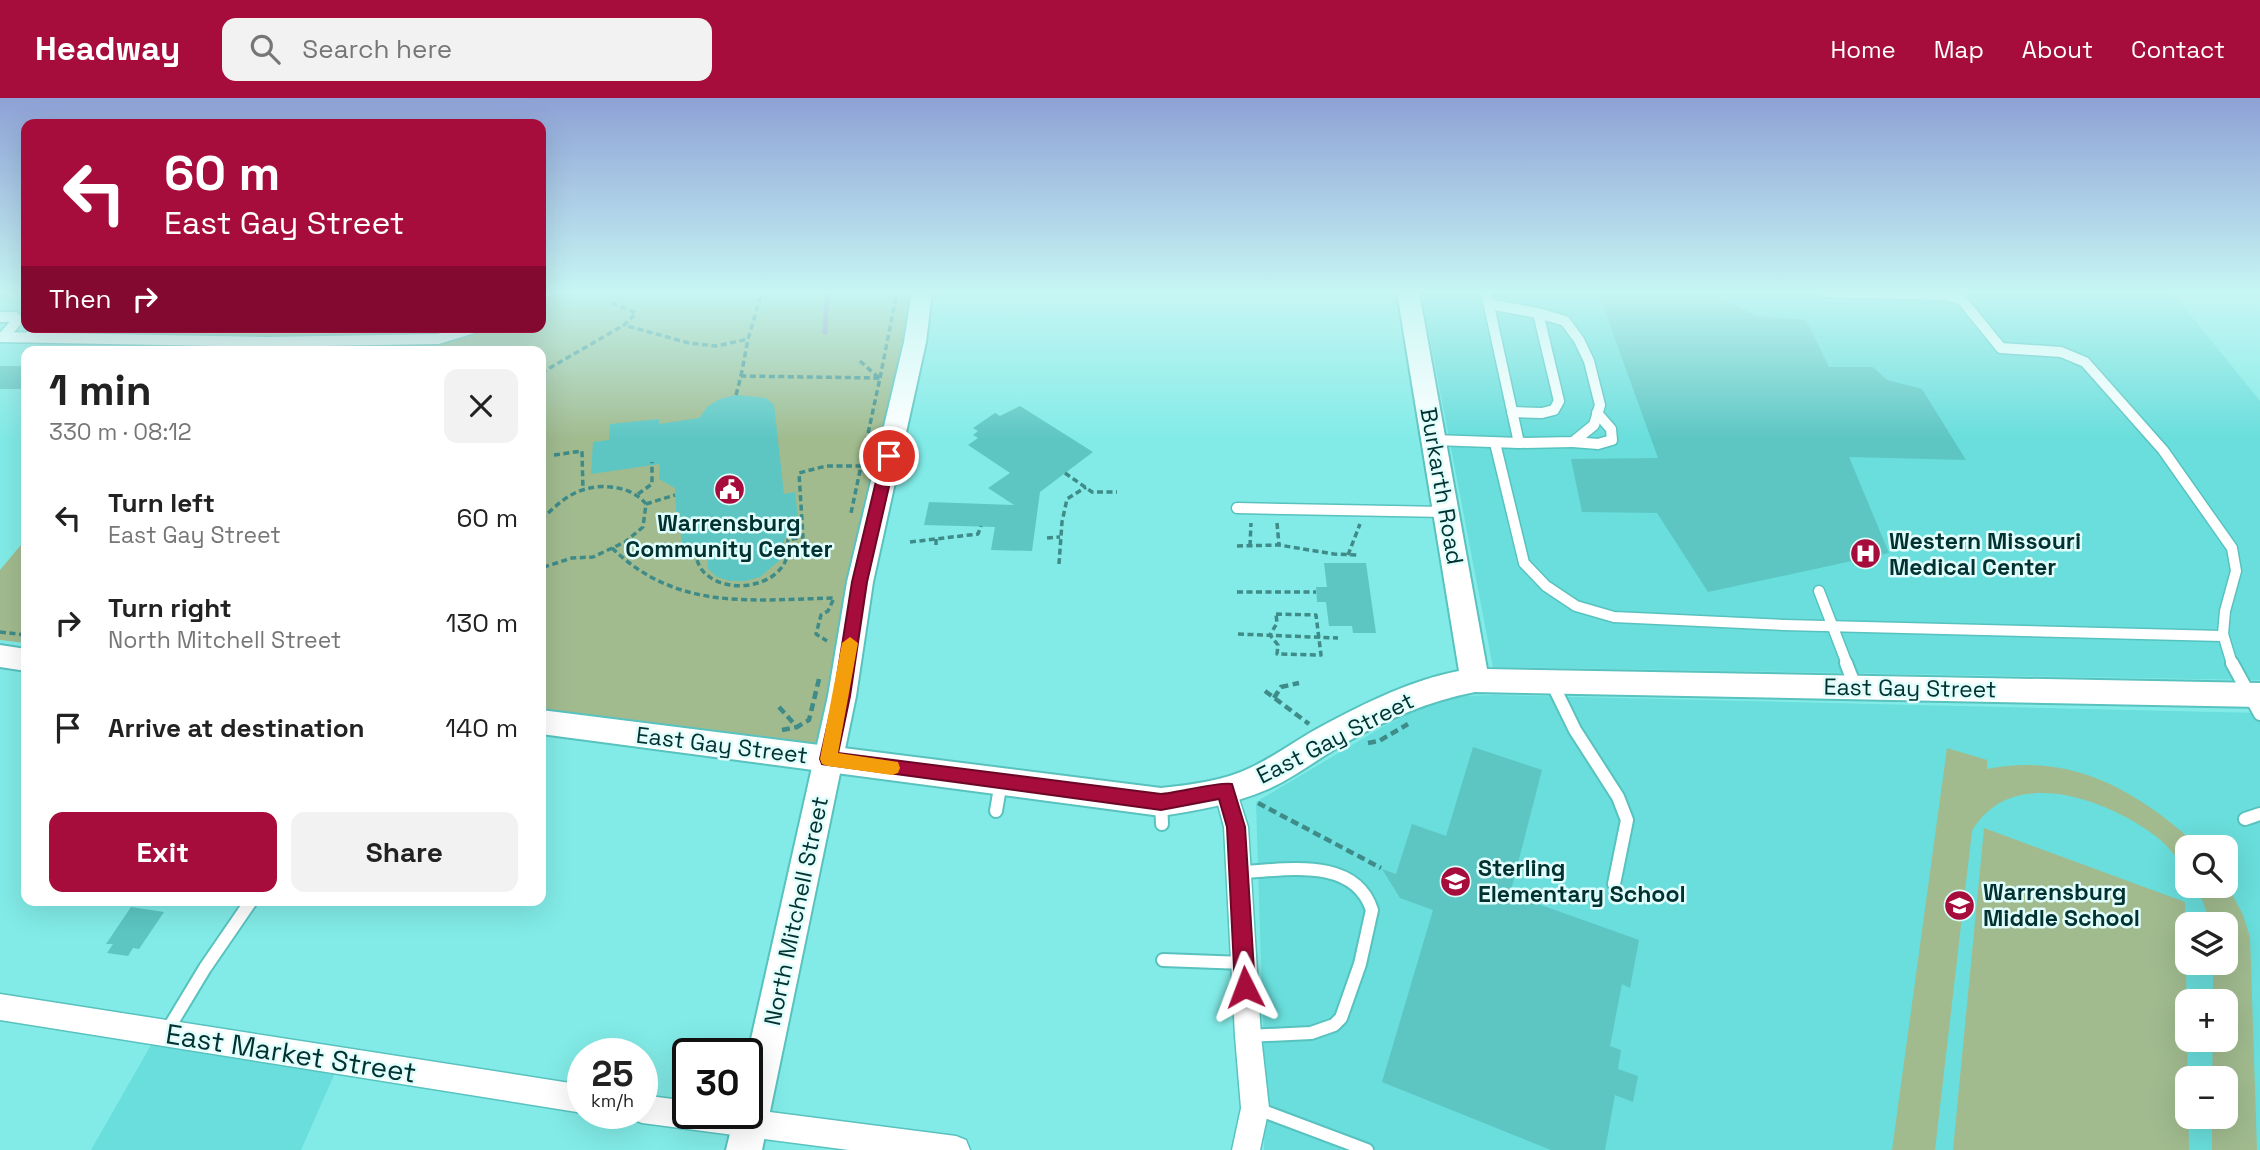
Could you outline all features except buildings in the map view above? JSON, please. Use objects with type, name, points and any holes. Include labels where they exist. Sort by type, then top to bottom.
[{"type":"main road","name":"Burkarth Road","points":[[1417,341],[1475,680]]},
{"type":"main road","points":[[0,656],[21,659]]},
{"type":"main road","name":"East Gay Street","points":[[546,723],[828,759],[998,797],[1161,813],[1194,798],[1257,780],[1328,738],[1433,688],[1475,680],[1855,686],[2256,702]]},
{"type":"street","points":[[244,341],[436,345]]},
{"type":"street","name":"North Mitchell Street","points":[[748,1136],[842,696],[860,582],[915,342]]},
{"type":"street","points":[[1226,790],[1236,827],[1248,1036],[1255,1108],[1246,1150]]},
{"type":"street","name":"East Market Street","points":[[0,1007],[567,1096]]},
{"type":"street","points":[[658,1113],[748,1136],[956,1150]]},
{"type":"lane","points":[[1497,341],[1519,443]]},
{"type":"lane","points":[[1512,412],[1542,414],[1554,410],[1559,401],[1545,341]]},
{"type":"lane","points":[[1573,442],[1594,425],[1600,405],[1589,361],[1580,341]]},
{"type":"lane","points":[[1995,341],[2001,348],[2061,352],[2085,362],[2163,450],[2232,548],[2237,563],[2236,582],[2225,609],[2222,636],[2256,702]]},
{"type":"lane","points":[[1434,440],[1606,443],[1612,440],[1611,429],[1597,414]]},
{"type":"lane","points":[[1495,443],[1524,563],[1546,586],[1576,606],[1614,617],[2222,636]]},
{"type":"lane","points":[[1237,508],[1446,512]]},
{"type":"lane","points":[[1818,592],[1855,686]]},
{"type":"lane","points":[[1550,681],[1575,730],[1618,797],[1627,820],[1614,884]]},
{"type":"lane","points":[[2245,819],[2260,814]]},
{"type":"lane","points":[[1238,872],[1321,871],[1345,877],[1365,894],[1373,912],[1361,961],[1341,1019],[1329,1027],[1283,1038],[1248,1036]]},
{"type":"lane","points":[[166,1033],[205,968],[248,906]]},
{"type":"lane","points":[[1163,960],[1244,963]]},
{"type":"lane","points":[[1255,1108],[1367,1150]]},
{"type":"path","points":[[546,370],[596,341]]},
{"type":"path","points":[[687,341],[716,346],[738,341]]},
{"type":"path","points":[[736,395],[748,341]]},
{"type":"path","points":[[850,519],[887,341]]},
{"type":"path","points":[[860,361],[880,378]]},
{"type":"path","points":[[741,376],[880,378]]},
{"type":"path","points":[[554,455],[582,451],[583,490]]},
{"type":"path","points":[[638,494],[652,484],[652,462]]},
{"type":"path","points":[[694,551],[698,564],[715,580],[739,585],[766,579],[786,561],[788,540],[803,537],[799,473],[826,466],[861,466]]},
{"type":"path","points":[[1065,473],[1092,492],[1118,492]]},
{"type":"path","points":[[1059,564],[1060,537],[1067,499],[1086,487]]},
{"type":"path","points":[[546,515],[567,498],[583,490],[613,488],[638,494],[646,504],[643,527],[636,535],[593,556],[572,558],[546,566]]},
{"type":"path","points":[[646,504],[676,495]]},
{"type":"path","points":[[1348,555],[1362,518]]},
{"type":"path","points":[[1250,546],[1251,519]]},
{"type":"path","points":[[1277,520],[1279,545]]},
{"type":"path","points":[[910,542],[978,534],[981,526]]},
{"type":"path","points":[[1047,537],[1060,537]]},
{"type":"path","points":[[936,539],[936,548]]},
{"type":"path","points":[[1237,546],[1279,545],[1359,555]]},
{"type":"path","points":[[612,548],[640,572],[677,591],[724,598],[834,597],[828,611],[821,615],[816,634],[828,642]]},
{"type":"path","points":[[1237,592],[1316,592]]},
{"type":"path","points":[[1276,614],[1316,615],[1321,655],[1277,654],[1278,645],[1270,635],[1276,623],[1276,614]]},
{"type":"path","points":[[0,632],[21,634]]},
{"type":"path","points":[[1238,634],[1338,638]]},
{"type":"path","points":[[779,707],[797,727],[808,720],[822,668]]},
{"type":"path","points":[[1274,698],[1281,687],[1299,683]]},
{"type":"path","points":[[1265,691],[1328,738]]},
{"type":"path","points":[[1365,743],[1379,741],[1411,723]]},
{"type":"path","points":[[1264,800],[1256,802],[1381,868]]},
{"type":"shaded area","name":"Western Missouri Medical Center","points":[[1430,341],[2212,341],[2260,401],[2260,680],[1493,667]]},
{"type":"shaded area","points":[[1494,695],[2260,713],[2260,1150],[1264,1150],[1265,1092],[1256,802],[1384,726],[1428,704],[1465,696]]},
{"type":"shaded area","points":[[151,1045],[335,1073],[301,1150],[91,1150]]},
{"type":"green space","points":[[150,341],[904,341],[828,759],[546,723],[546,346],[147,346]]},
{"type":"green space","points":[[21,545],[21,642],[0,640],[0,570]]},
{"type":"green space","points":[[1947,748],[1987,760],[1987,769],[2018,765],[2075,771],[2128,793],[2185,835],[2175,835],[2175,855],[2161,840],[2130,819],[2082,799],[2056,794],[2032,794],[2009,799],[1989,811],[1972,831],[1935,1150],[1892,1150]]},
{"type":"green space","points":[[1984,828],[2185,902],[2185,912],[2175,912],[2175,975],[2186,975],[2186,989],[2175,989],[2175,1052],[2187,1052],[2188,1066],[2175,1066],[2175,1129],[2189,1129],[2189,1150],[1953,1150]]},
{"type":"green space","points":[[2201,898],[2234,898],[2250,937],[2257,1150],[2212,1150],[2212,1129],[2238,1129],[2238,1066],[2212,1066],[2213,1052],[2238,1052],[2238,989],[2213,989],[2213,975],[2238,975],[2238,912],[2207,912]]},
{"type":"slow traffic","points":[[850,643],[828,759],[892,768]]},
{"type":"place","name":"Warrensburg Community Center","points":[[729,489]]},
{"type":"place","name":"Western Missouri Medical Center","points":[[1866,554]]},
{"type":"place","name":"Sterling Elementary School","points":[[1455,881]]},
{"type":"place","name":"Warrensburg Middle School","points":[[1960,905]]},
{"type":"route","points":[[889,456],[860,582],[842,696],[828,759],[1161,802],[1226,790],[1236,827],[1245,987]]}]
